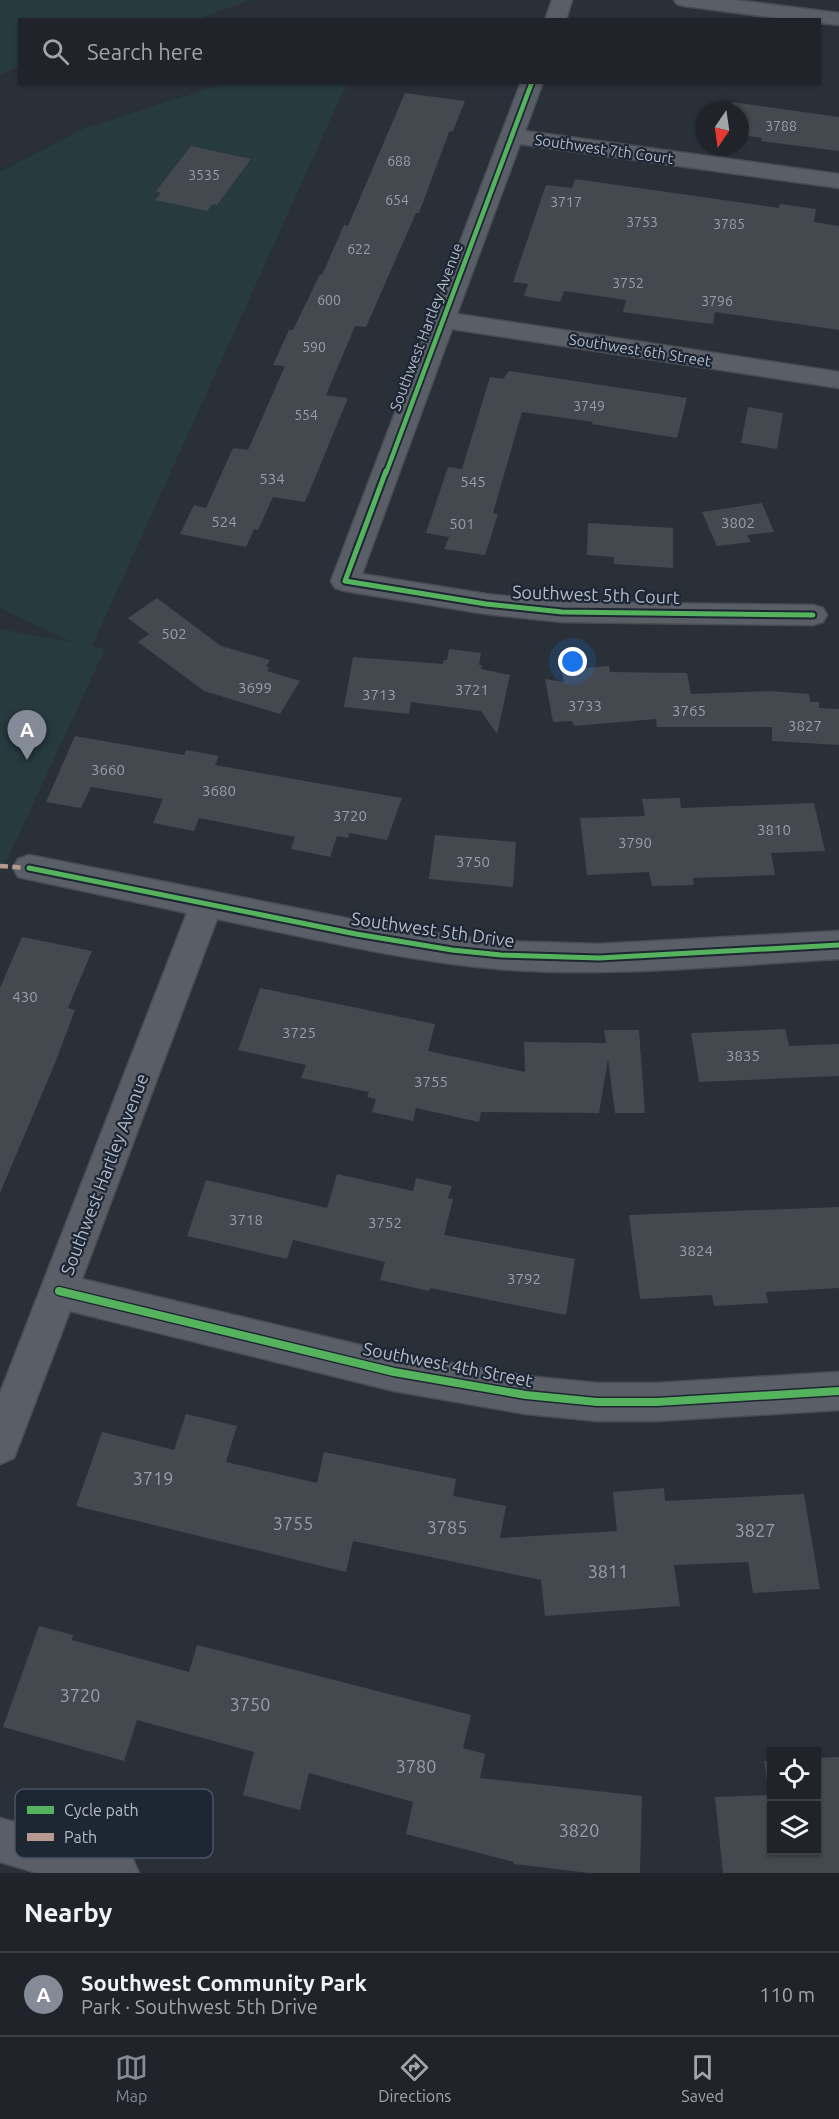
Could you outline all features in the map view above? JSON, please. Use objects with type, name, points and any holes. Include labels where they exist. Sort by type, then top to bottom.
[{"type":"street","points":[[556,18],[562,0]]},
{"type":"street","points":[[684,0],[839,19]]},
{"type":"street","name":"Southwest Hartley Avenue","points":[[345,581],[531,84]]},
{"type":"street","name":"Southwest 7th Court","points":[[512,136],[839,181]]},
{"type":"street","name":"Southwest 6th Street","points":[[442,320],[839,380]]},
{"type":"street","name":"Southwest 5th Court","points":[[345,581],[486,604],[562,612],[813,615]]},
{"type":"street","name":"Southwest 5th Drive","points":[[29,868],[356,934],[452,950],[501,955],[599,958],[839,945]]},
{"type":"street","name":"Southwest Hartley Avenue","points":[[0,1444],[207,904]]},
{"type":"street","name":"Southwest 4th Street","points":[[59,1291],[394,1372],[526,1395],[597,1402],[657,1402],[839,1391]]},
{"type":"street","points":[[0,1840],[15,1844]]},
{"type":"street","points":[[63,1858],[116,1873]]},
{"type":"green space","points":[[0,0],[250,0],[201,18],[18,18],[18,67],[0,76]]},
{"type":"green space","points":[[223,84],[347,84],[92,646],[105,649],[0,875],[0,629],[72,642],[0,608],[0,172],[85,128]]},
{"type":"building","points":[[405,93],[465,101],[453,131],[449,132],[419,213],[416,213],[366,327],[355,326],[326,395],[348,398],[305,502],[273,497],[258,530],[254,529],[246,547],[180,534],[194,505],[206,508],[233,448],[248,450],[285,366],[273,365],[289,330],[293,330],[320,274],[322,275],[344,225],[348,226]]},
{"type":"building","points":[[749,104],[839,117],[839,151],[761,141],[762,138],[749,136]]},
{"type":"building","points":[[191,146],[251,159],[217,205],[213,204],[207,211],[155,200],[161,193],[156,191]]},
{"type":"building","points":[[575,179],[779,208],[780,204],[816,209],[814,222],[839,226],[839,330],[715,312],[713,324],[623,312],[626,300],[564,291],[560,302],[524,296],[528,284],[513,282],[546,185],[572,188]]},
{"type":"building","points":[[509,371],[687,398],[677,438],[592,424],[593,422],[522,412],[493,513],[498,514],[485,555],[444,549],[449,537],[426,533],[448,467],[462,469],[490,377],[503,379]]},
{"type":"building","points":[[748,407],[783,413],[777,449],[741,443]]},
{"type":"building","points":[[762,503],[774,532],[747,535],[751,542],[717,546],[702,512]]},
{"type":"building","points":[[588,523],[673,528],[673,568],[614,564],[614,557],[587,555]]},
{"type":"building","points":[[157,598],[221,646],[270,660],[266,666],[269,668],[267,671],[300,681],[280,714],[204,691],[138,642],[149,634],[128,618]]},
{"type":"building","points":[[449,649],[481,653],[479,665],[482,665],[481,669],[510,675],[497,734],[481,711],[411,702],[409,714],[344,707],[353,657],[443,664],[444,660],[447,660]]},
{"type":"building","points":[[609,666],[610,672],[687,673],[691,694],[770,691],[809,694],[810,702],[819,702],[819,708],[839,709],[839,745],[772,741],[772,727],[657,727],[656,719],[574,726],[572,721],[553,722],[545,679],[564,682],[561,670]]},
{"type":"building","points":[[75,736],[184,755],[186,750],[219,756],[215,765],[402,798],[387,840],[349,833],[348,838],[337,836],[330,857],[291,849],[295,837],[199,818],[194,831],[153,823],[163,799],[91,787],[81,808],[46,802]]},
{"type":"building","points":[[680,798],[681,808],[814,803],[825,851],[771,853],[775,875],[693,878],[694,885],[652,886],[649,872],[587,875],[580,818],[645,816],[642,799]]},
{"type":"building","points":[[435,835],[516,842],[513,887],[429,879]]},
{"type":"building","points":[[22,937],[92,951],[68,1008],[75,1010],[55,1063],[0,1193],[0,988]]},
{"type":"building","points":[[260,988],[435,1024],[428,1051],[525,1072],[524,1042],[606,1043],[604,1030],[639,1030],[645,1113],[615,1113],[608,1059],[599,1113],[481,1112],[479,1122],[416,1108],[413,1121],[372,1112],[376,1099],[367,1097],[369,1092],[301,1078],[306,1065],[238,1050]]},
{"type":"building","points":[[785,1029],[789,1046],[839,1044],[839,1076],[699,1082],[691,1033]]},
{"type":"building","points":[[337,1174],[413,1191],[416,1178],[452,1186],[448,1198],[453,1199],[444,1235],[575,1259],[566,1315],[380,1280],[385,1262],[293,1240],[287,1259],[187,1236],[206,1180],[327,1208]]},
{"type":"building","points":[[839,1207],[839,1288],[766,1292],[768,1303],[714,1306],[712,1295],[640,1299],[629,1215]]},
{"type":"building","points":[[186,1414],[237,1426],[226,1462],[317,1483],[324,1452],[456,1479],[453,1496],[506,1506],[500,1538],[617,1531],[613,1492],[664,1488],[665,1501],[804,1494],[820,1589],[753,1593],[748,1562],[674,1565],[680,1606],[545,1616],[541,1580],[353,1541],[346,1572],[76,1506],[102,1432],[174,1450]]},
{"type":"building","points":[[39,1626],[73,1635],[72,1640],[189,1672],[197,1645],[471,1715],[463,1748],[485,1754],[480,1778],[642,1796],[640,1873],[589,1873],[514,1864],[514,1862],[406,1834],[413,1802],[309,1773],[300,1810],[243,1795],[254,1752],[137,1720],[124,1761],[3,1727]]},
{"type":"building","points":[[839,1757],[839,1873],[723,1873],[715,1797],[767,1795],[767,1855],[821,1855],[821,1758]]},
{"type":"building","points":[[764,1761],[767,1761],[767,1781]]},
{"type":"marked path","points":[[0,866],[29,868]]},
{"type":"cycle path","points":[[531,84],[345,581],[486,604],[562,612],[813,615]]},
{"type":"cycle path","points":[[29,868],[356,934],[452,950],[501,955],[599,958],[839,945]]},
{"type":"cycle path","points":[[59,1291],[394,1372],[526,1395],[597,1402],[657,1402],[839,1391]]},
{"type":"place","name":"Southwest Community Park","points":[[27,760]]}]
